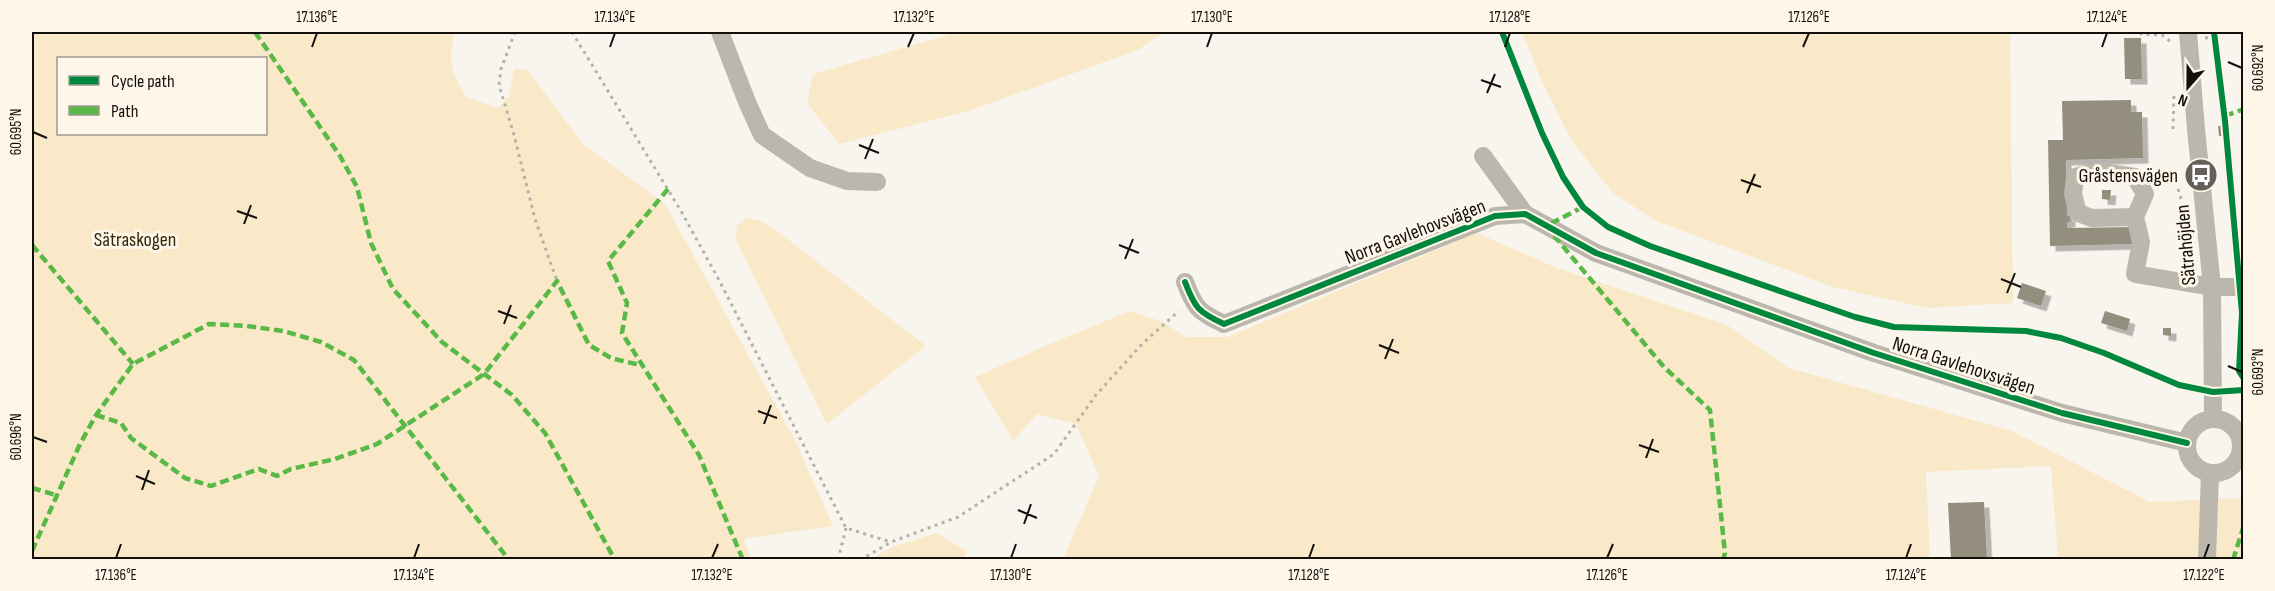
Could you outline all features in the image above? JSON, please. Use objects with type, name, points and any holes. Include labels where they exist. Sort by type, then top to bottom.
[{"type":"street","points":[[720,32],[762,135],[810,168],[847,181],[877,182]]},
{"type":"street","name":"Sätrahöjden","points":[[2188,32],[2212,287],[2213,419]]},
{"type":"street","name":"Norra Gavlehovsvägen","points":[[1483,156],[1525,214],[1596,253],[1874,353],[2062,413],[2187,443]]},
{"type":"street","name":"Norra Gavlehovsvägen","points":[[1185,282],[1192,300],[1202,314],[1224,324],[1495,216],[1525,214]]},
{"type":"street","points":[[2135,217],[2141,243],[2135,274],[2212,287],[2244,287]]},
{"type":"street","points":[[2213,419],[2230,424],[2242,440],[2237,470],[2210,473],[2202,471],[2190,459],[2187,443],[2193,429],[2198,423],[2213,419]]},
{"type":"street","points":[[2207,560],[2210,473]]},
{"type":"path","points":[[515,32],[501,69],[499,85],[535,219],[557,281]]},
{"type":"path","points":[[572,32],[698,240],[846,528],[838,560]]},
{"type":"path","points":[[2141,32],[2141,34],[2162,35],[2173,45]]},
{"type":"path","points":[[2173,129],[2174,84]]},
{"type":"path","points":[[860,560],[891,542],[958,517],[1054,454],[1096,395],[1143,344],[1192,300]]},
{"type":"path","points":[[846,528],[891,542]]},
{"type":"green space","name":"Sätraskogen","points":[[32,32],[455,32],[452,66],[466,97],[498,108],[509,96],[514,69],[528,70],[582,143],[665,204],[796,442],[833,526],[744,539],[751,560],[32,559]]},
{"type":"green space","points":[[958,32],[1164,32],[1138,50],[969,111],[839,144],[807,103],[813,74]]},
{"type":"green space","points":[[1522,32],[2010,32],[2013,303],[1927,308],[1833,287],[1656,221],[1613,193],[1571,140],[1541,80]]},
{"type":"green space","points":[[746,218],[761,221],[776,230],[926,346],[827,424],[736,241],[737,226]]},
{"type":"green space","points":[[1477,233],[1557,268],[1727,325],[1789,368],[2012,431],[2150,502],[2243,498],[2243,559],[2058,559],[2051,466],[1926,472],[1930,559],[1063,559],[1099,476],[1076,424],[1037,414],[1013,441],[975,377],[1130,311],[1163,322],[1186,337],[1227,337]]},
{"type":"green space","points":[[936,533],[967,551],[963,559],[871,559],[892,547]]},
{"type":"building","points":[[2124,38],[2141,38],[2142,79],[2125,79]]},
{"type":"building","points":[[2131,100],[2131,112],[2142,112],[2143,158],[2066,160],[2067,216],[2070,216],[2067,228],[2134,227],[2134,244],[2050,246],[2048,140],[2063,140],[2062,101]]},
{"type":"building","points":[[2218,126],[2222,126],[2223,136],[2219,136]]},
{"type":"building","points":[[2102,190],[2111,190],[2110,200],[2102,199]]},
{"type":"building","points":[[2022,283],[2046,291],[2041,306],[2017,298]]},
{"type":"building","points":[[2105,311],[2130,319],[2127,331],[2101,323]]},
{"type":"building","points":[[2163,328],[2171,328],[2171,336],[2163,335]]},
{"type":"building","points":[[1984,502],[1987,560],[1951,560],[1948,503]]},
{"type":"marked path","points":[[255,32],[340,156],[357,187],[371,243],[393,289],[442,342],[512,395],[545,433],[615,560]]},
{"type":"marked path","points":[[2225,116],[2244,109]]},
{"type":"marked path","points":[[668,189],[608,261],[627,303],[622,333],[699,455],[743,560]]},
{"type":"marked path","points":[[1583,207],[1546,226],[1664,367],[1710,410],[1725,553],[1723,560]]},
{"type":"marked path","points":[[32,245],[133,364]]},
{"type":"marked path","points":[[96,415],[121,423],[131,438],[185,478],[211,486],[259,469],[277,476],[291,469],[335,459],[377,444],[484,374],[557,281],[589,345],[611,358],[644,366]]},
{"type":"marked path","points":[[32,551],[80,444],[96,415],[133,364],[209,324],[283,331],[321,342],[354,360],[509,560]]},
{"type":"marked path","points":[[32,488],[56,495]]},
{"type":"marked path","points":[[2233,560],[2244,525]]},
{"type":"cycle path","points":[[1502,32],[1542,133],[1563,177],[1583,207],[1608,227],[1650,246],[1855,317],[1894,327],[2026,331],[2061,338],[2104,353],[2179,385],[2213,392],[2244,390]]},
{"type":"cycle path","points":[[2214,32],[2225,121],[2242,313],[2239,371],[2244,379]]},
{"type":"cycle path","points":[[1185,282],[1198,308],[1224,324],[1495,216],[1525,214],[1596,253],[1874,353],[2062,413],[2187,443]]},
{"type":"place","name":"Gråstensvägen","points":[[2201,175]]}]
